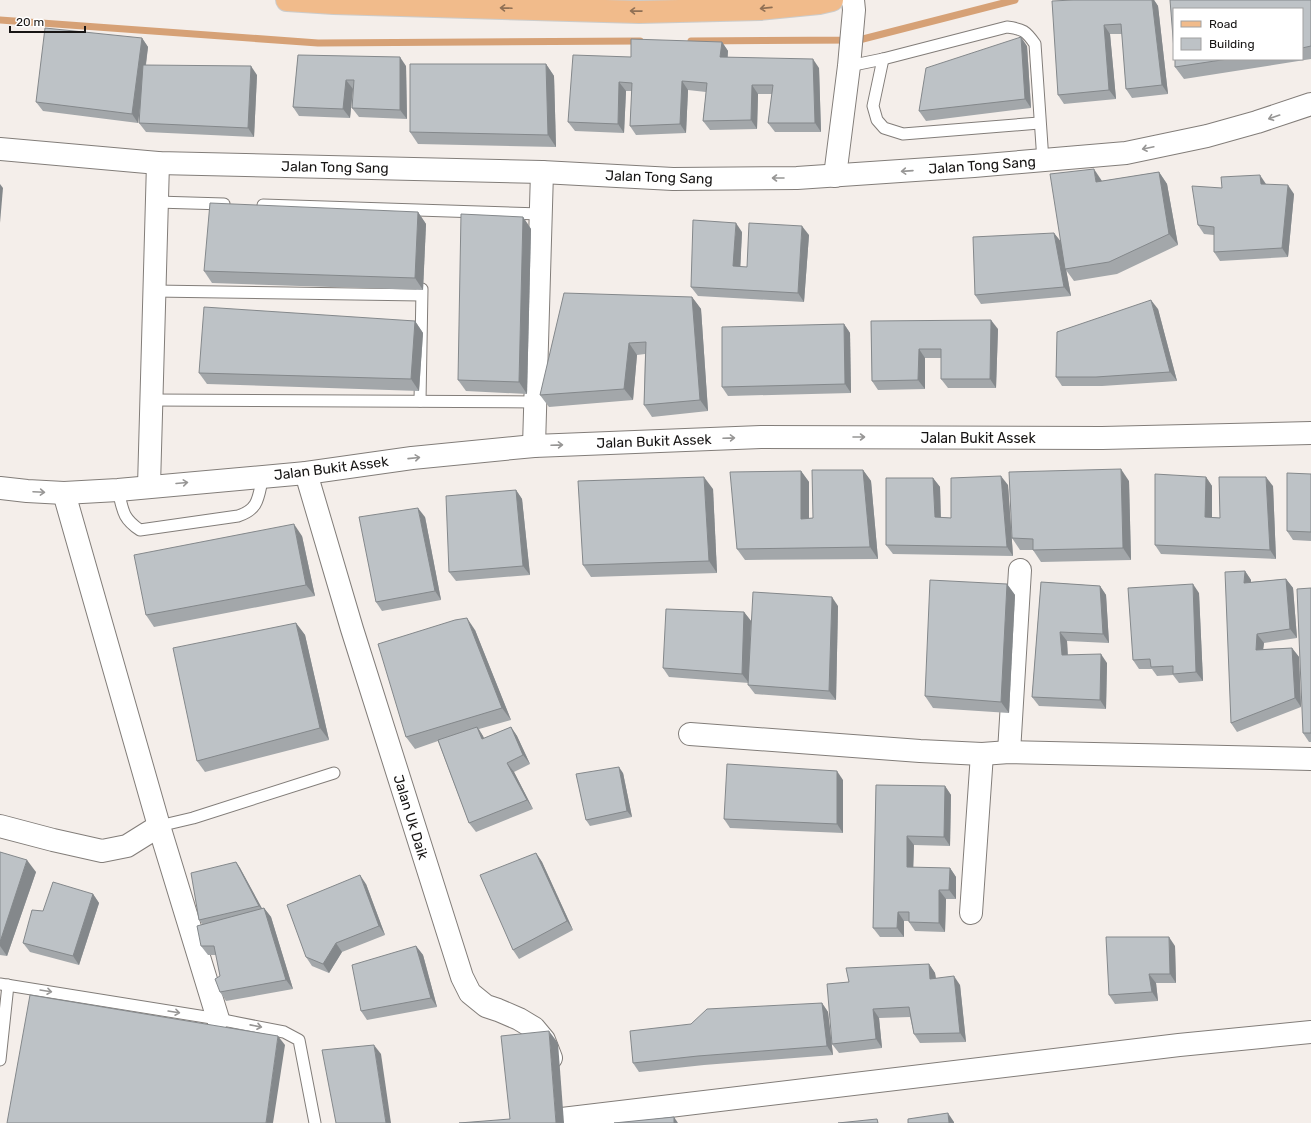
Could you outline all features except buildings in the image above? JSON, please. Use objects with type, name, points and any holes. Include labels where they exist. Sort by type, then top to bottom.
[{"type":"main road","points":[[287,0],[334,3],[639,12],[760,9],[819,3],[832,0]]},
{"type":"street","points":[[835,176],[849,61],[853,5]]},
{"type":"street","name":"Jalan Tong Sang","points":[[0,149],[158,163],[542,172],[673,179],[797,178],[1043,161],[1126,153],[1207,136],[1257,122],[1311,104]]},
{"type":"street","points":[[149,486],[158,163]]},
{"type":"street","points":[[534,446],[542,172]]},
{"type":"street","name":"Jalan Bukit Assek","points":[[0,488],[64,493],[118,490],[306,473],[412,458],[534,446],[761,437],[1102,438],[1311,433]]},
{"type":"street","name":"Jalan Uk Daik","points":[[306,473],[357,643],[462,977],[470,994],[486,1006],[519,1019],[534,1028],[544,1040],[555,1075]]},
{"type":"street","points":[[64,493],[159,826],[218,1019]]},
{"type":"street","points":[[1009,752],[1020,570]]},
{"type":"street","points":[[690,734],[920,752],[982,754],[1009,752],[1311,759]]},
{"type":"street","points":[[971,913],[982,754]]},
{"type":"street","points":[[0,826],[52,840],[102,851],[127,846],[159,826]]},
{"type":"street","points":[[558,1097],[561,1121],[1171,1046],[1311,1032]]},
{"type":"lane","points":[[849,61],[884,59],[1007,27],[1020,29],[1028,34],[1035,44],[1039,123],[1043,161]]},
{"type":"lane","points":[[884,59],[873,106],[877,120],[884,128],[903,134],[1039,123]]},
{"type":"lane","points":[[157,202],[235,204]]},
{"type":"lane","points":[[250,205],[422,214],[541,214]]},
{"type":"lane","points":[[420,401],[422,280]]},
{"type":"lane","points":[[154,291],[422,296]]},
{"type":"lane","points":[[151,400],[536,402]]},
{"type":"lane","points":[[118,490],[125,517],[140,530],[238,516],[247,513],[254,508],[263,476]]},
{"type":"lane","points":[[159,826],[193,818],[334,773]]},
{"type":"lane","points":[[0,1060],[4,984],[218,1019],[284,1032],[299,1040],[314,1123]]},
{"type":"waterway","points":[[691,41],[859,40],[1015,0]]},
{"type":"waterway","points":[[0,20],[318,43],[640,41]]}]
